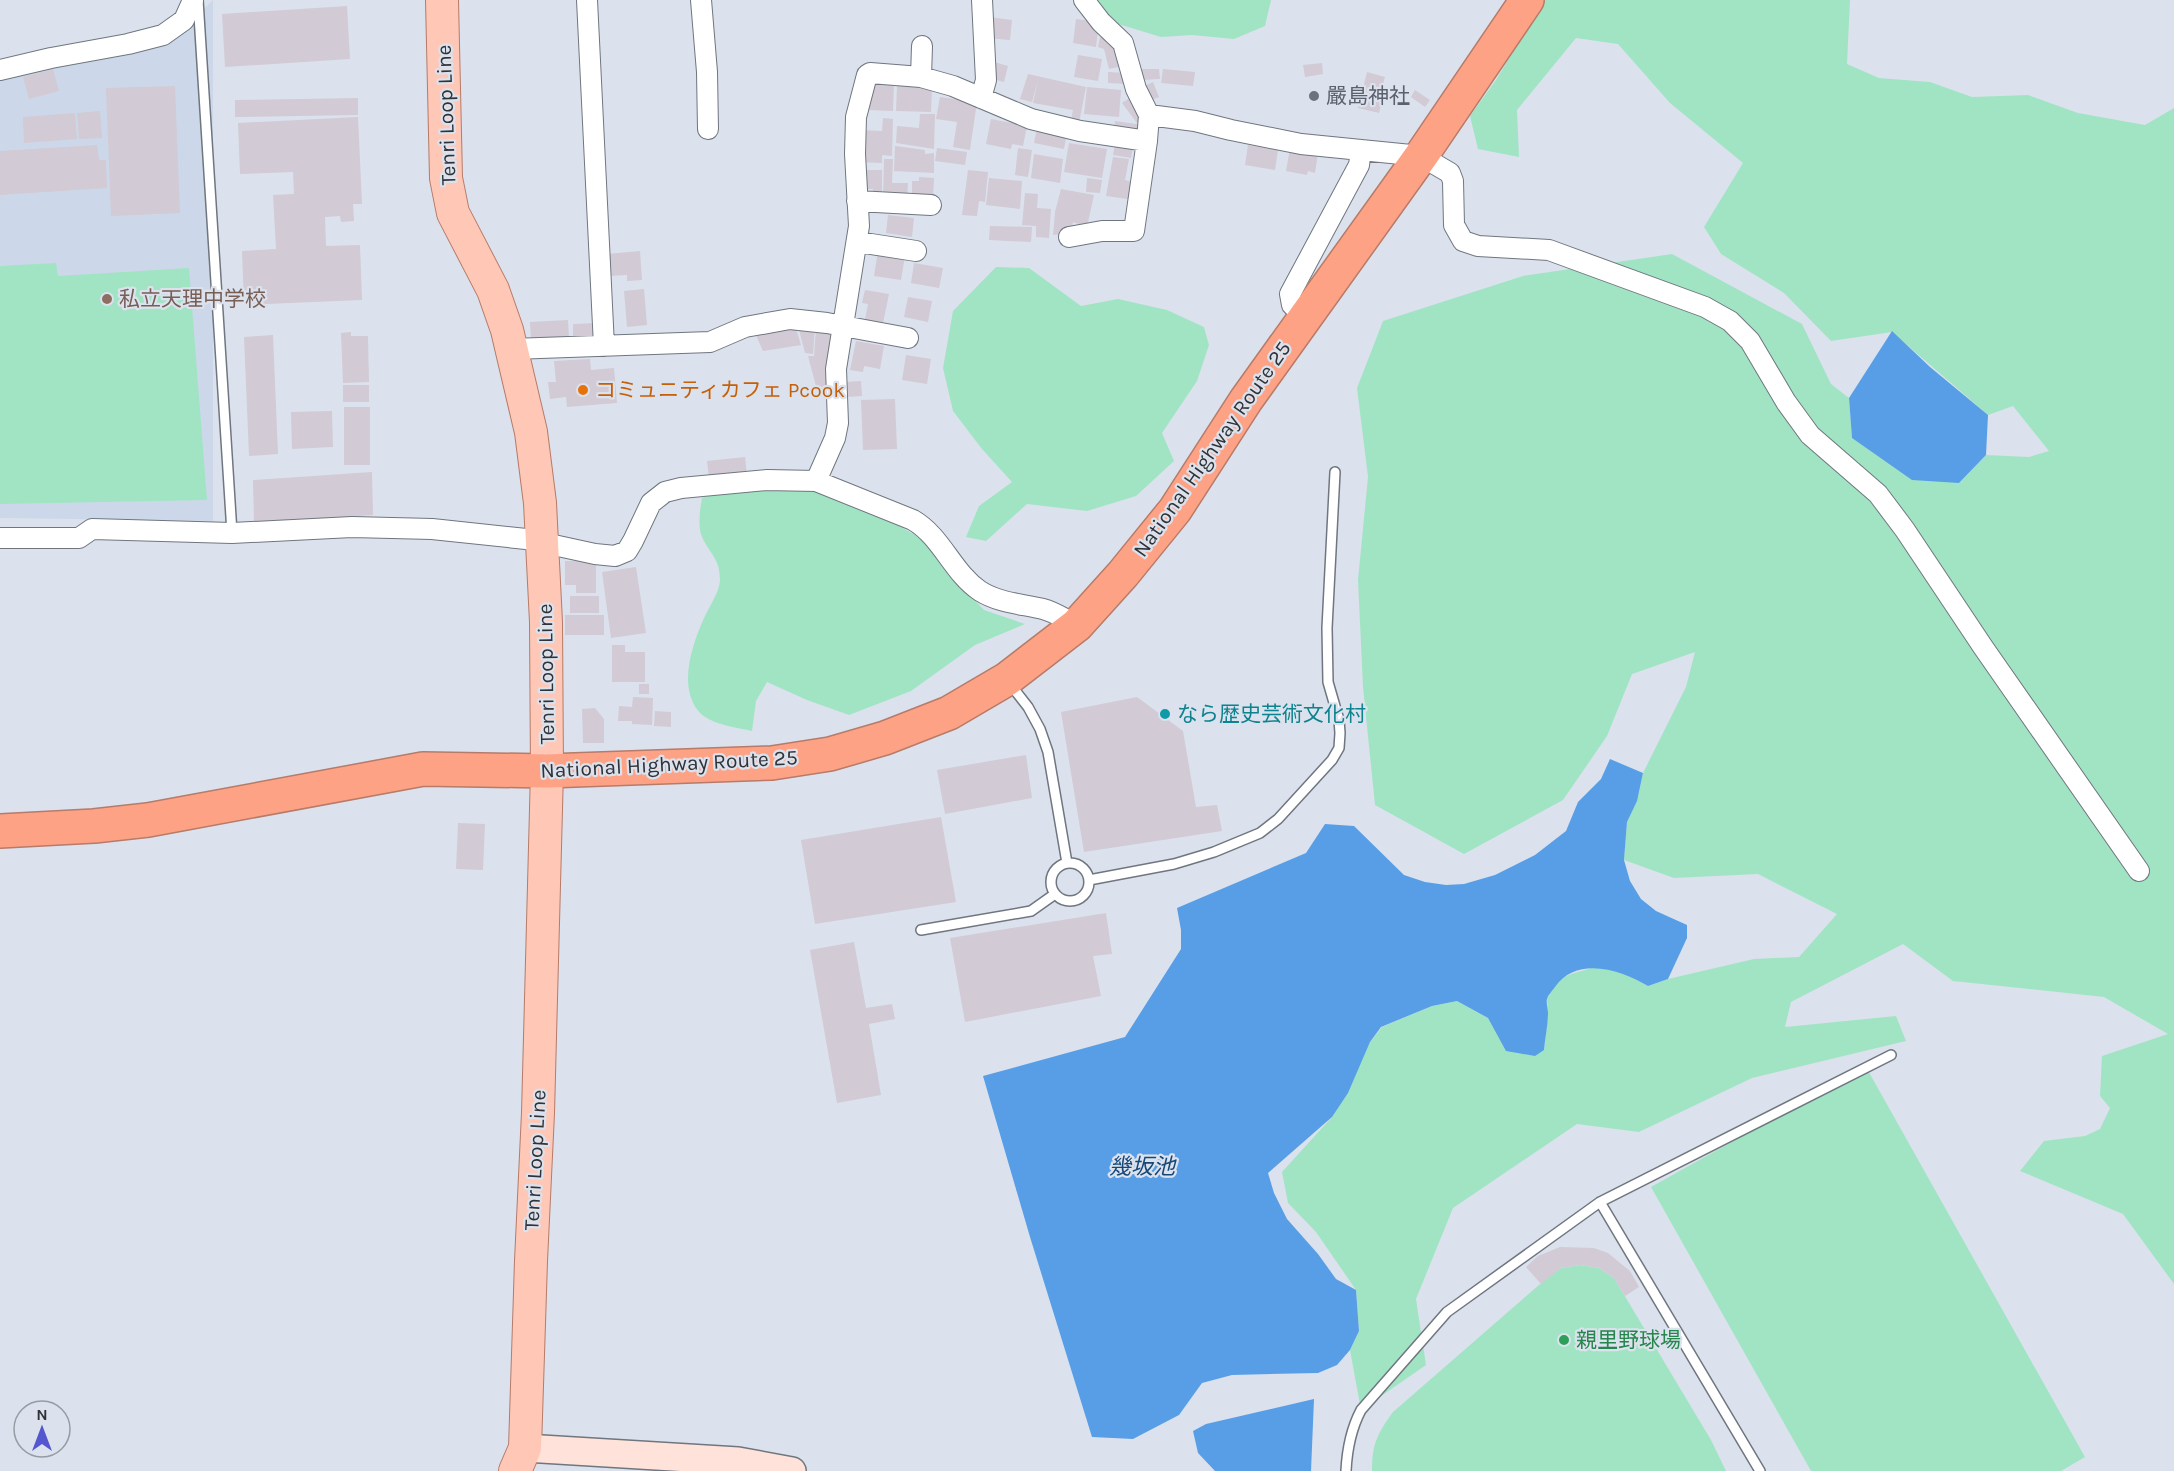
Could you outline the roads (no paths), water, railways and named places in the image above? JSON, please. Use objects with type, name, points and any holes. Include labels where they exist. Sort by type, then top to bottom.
[{"type":"highway","name":"National Highway Route 25","points":[[0,831],[94,826],[148,820],[423,769],[547,771],[772,763],[830,754],[885,738],[949,713],[1007,680],[1077,625],[1123,574],[1175,510],[1246,400],[1421,156],[1527,0]]},
{"type":"main road","name":"Tenri Loop Line","points":[[442,0],[446,178],[453,213],[493,290],[512,349],[533,441],[542,543],[546,622],[547,771],[538,1113],[520,1460]]},
{"type":"street","points":[[0,70],[163,35],[184,20],[193,0]]},
{"type":"street","points":[[587,0],[604,346]]},
{"type":"street","points":[[701,0],[707,72],[708,129]]},
{"type":"street","points":[[981,98],[986,80],[982,0]]},
{"type":"street","points":[[1069,237],[1102,231],[1134,231],[1149,115],[1136,89],[1123,44],[1101,22],[1084,0]]},
{"type":"street","points":[[921,77],[922,46]]},
{"type":"street","points":[[816,481],[835,438],[838,423],[836,369],[859,226],[856,117],[867,75],[870,73],[921,77],[953,86],[1031,119],[1080,131],[1147,141]]},
{"type":"street","points":[[1149,115],[1195,121],[1301,144],[1421,156],[1450,173],[1453,181],[1454,225],[1463,241],[1478,246],[1549,250],[1705,307],[1730,321],[1750,341],[1786,402],[1810,435],[1878,494],[1905,530],[1983,647],[2139,871]]},
{"type":"street","points":[[1306,316],[1292,305],[1290,294],[1359,165],[1361,150]]},
{"type":"street","points":[[857,201],[931,205]]},
{"type":"street","points":[[858,242],[916,251]]},
{"type":"street","points":[[512,349],[710,342],[745,327],[790,320],[843,326],[908,338]]},
{"type":"street","points":[[0,538],[79,538],[92,529],[232,533],[352,527],[432,529],[526,539],[615,556],[627,551],[651,503],[665,492],[681,488],[767,480],[816,481],[925,527],[966,578],[982,592],[1008,602],[1046,610],[1077,625]]},
{"type":"street","points":[[520,1460],[738,1461],[792,1471]]},
{"type":"lane","points":[[198,0],[232,533]]},
{"type":"lane","points":[[1089,880],[1174,864],[1214,852],[1260,833],[1278,819],[1339,748],[1340,734],[1328,682],[1327,628],[1335,472]]},
{"type":"lane","points":[[1007,680],[1028,707],[1040,729],[1047,752],[1067,863]]},
{"type":"lane","points":[[1067,863],[1073,863],[1084,869],[1089,880],[1086,892],[1077,899],[1065,900],[1052,890],[1051,878],[1057,868],[1067,863]]},
{"type":"lane","points":[[921,930],[1031,911],[1055,894]]},
{"type":"lane","points":[[1346,1471],[1347,1449],[1355,1420],[1361,1410],[1448,1312],[1600,1202],[1892,1054]]},
{"type":"lane","points":[[1600,1202],[1760,1471]]},
{"type":"water","points":[[1892,331],[1930,367],[1988,415],[1986,455],[1959,483],[1912,480],[1852,438],[1849,398]]},
{"type":"water","name":"幾坂池","points":[[1610,759],[1643,773],[1637,801],[1627,822],[1624,860],[1630,881],[1641,899],[1656,911],[1687,925],[1687,938],[1668,979],[1648,986],[1613,971],[1587,968],[1564,977],[1548,997],[1544,1050],[1535,1056],[1506,1051],[1488,1018],[1457,1001],[1432,1006],[1381,1027],[1370,1042],[1348,1093],[1332,1117],[1268,1173],[1274,1193],[1287,1219],[1318,1254],[1336,1279],[1356,1290],[1359,1331],[1350,1350],[1337,1365],[1318,1373],[1232,1375],[1202,1383],[1179,1415],[1133,1439],[1092,1437],[983,1076],[1125,1037],[1181,949],[1181,930],[1177,908],[1306,853],[1325,824],[1354,826],[1404,875],[1425,882],[1446,885],[1464,884],[1495,875],[1535,855],[1566,831],[1578,802],[1601,779]]},
{"type":"water","points":[[1314,1399],[1311,1471],[1215,1471],[1198,1453],[1193,1431],[1206,1424]]},
{"type":"place","name":"嚴島神社","points":[[1314,96]]},
{"type":"place","name":"私立天理中学校","points":[[107,299]]},
{"type":"place","name":"コミュニティカフェ Pcook","points":[[583,390]]},
{"type":"place","name":"なら歴史芸術文化村","points":[[1165,714]]},
{"type":"place","name":"親里野球場","points":[[1564,1340]]}]
